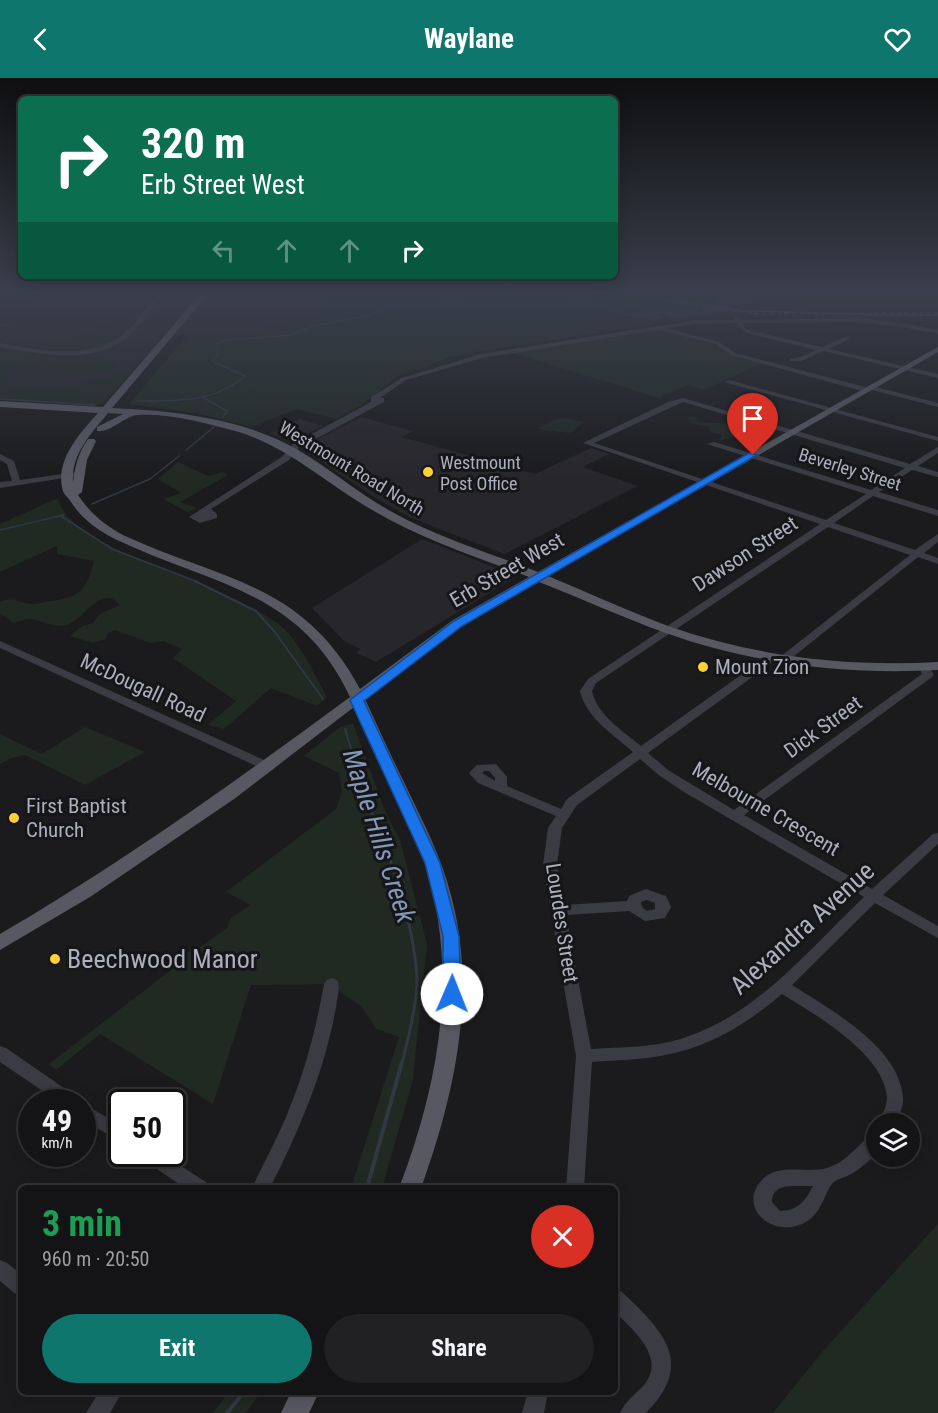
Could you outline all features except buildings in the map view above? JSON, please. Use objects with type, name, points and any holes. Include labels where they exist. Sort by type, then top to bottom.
[{"type":"main road","points":[[155,355],[108,414],[72,474],[68,492],[74,495],[83,512],[104,529],[130,542],[228,579],[284,607],[323,643],[357,700],[433,863],[451,936],[454,978],[442,1080],[428,1144],[411,1185]]},
{"type":"main road","points":[[108,414],[159,355]]},
{"type":"main road","name":"Erb Street West","points":[[0,943],[111,875],[269,767],[458,623],[927,355]]},
{"type":"main road","name":"Westmount Road North","points":[[0,406],[108,414],[147,411],[176,415],[249,432],[291,451],[392,517],[667,629],[715,644],[779,658],[834,665],[924,668],[938,666]]},
{"type":"main road","name":"Westmount Road North","points":[[0,406],[108,414],[176,415]]},
{"type":"main road","points":[[108,414],[131,414]]},
{"type":"main road","points":[[519,588],[513,566],[563,563]]},
{"type":"main road","points":[[294,1413],[304,1395]]},
{"type":"street","points":[[204,511],[286,458],[301,443],[365,410],[410,378],[430,370],[486,355]]},
{"type":"street","points":[[738,355],[938,405]]},
{"type":"street","points":[[792,360],[799,360],[809,355]]},
{"type":"street","points":[[855,355],[938,376]]},
{"type":"street","points":[[729,382],[938,438]]},
{"type":"street","points":[[938,475],[680,400],[587,443],[938,561]]},
{"type":"street","name":"Beverley Street","points":[[711,444],[938,513]]},
{"type":"street","name":"Dawson Street","points":[[588,701],[586,691],[592,681],[938,449]]},
{"type":"street","points":[[0,456],[11,464],[16,481]]},
{"type":"street","points":[[0,485],[72,474]]},
{"type":"street","name":"Lourdes Street","points":[[575,1185],[584,1056],[550,865],[555,828],[562,814],[572,802],[639,752],[779,658],[938,537]]},
{"type":"street","name":"McDougall Road","points":[[0,644],[269,767]]},
{"type":"street","name":"Dick Street","points":[[734,816],[928,675],[924,668]]},
{"type":"street","name":"Melbourne Crescent","points":[[588,701],[595,712],[664,773],[734,816],[938,933]]},
{"type":"street","points":[[501,787],[562,814]]},
{"type":"street","name":"Alexandra Avenue","points":[[584,1056],[658,1050],[689,1043],[732,1022],[782,986],[874,895],[938,837]]},
{"type":"street","points":[[558,910],[633,906]]},
{"type":"street","points":[[262,1185],[309,1079],[324,1028],[332,984]]},
{"type":"street","points":[[782,986],[841,1026],[882,1066],[895,1097],[890,1113]]},
{"type":"street","points":[[0,1053],[51,1089]]},
{"type":"street","points":[[826,1178],[853,1166],[866,1152]]},
{"type":"street","points":[[168,1167],[195,1185]]},
{"type":"street","points":[[0,1269],[18,1284]]},
{"type":"street","points":[[618,1302],[654,1341],[662,1364],[660,1377],[652,1391],[632,1413]]},
{"type":"street","points":[[97,1413],[110,1395]]},
{"type":"street","points":[[533,1413],[537,1395]]},
{"type":"shaded area","points":[[0,355],[146,355],[104,403],[92,406],[0,400]]},
{"type":"shaded area","points":[[0,355],[88,355],[112,362],[119,367],[107,373],[73,375],[46,365],[9,371],[4,385],[59,390],[132,371],[104,403],[92,406],[0,400]]},
{"type":"shaded area","points":[[170,355],[459,355],[401,374],[360,406],[336,419],[297,409],[251,427],[196,413],[129,404]]},
{"type":"shaded area","points":[[520,355],[735,355],[762,363],[704,390],[688,385],[659,398]]},
{"type":"shaded area","points":[[692,416],[697,418],[696,421],[731,424],[744,428],[748,432],[719,441],[722,435],[711,432],[708,426],[692,424],[687,418]]},
{"type":"shaded area","points":[[361,417],[413,431],[402,437],[535,474],[591,448],[609,454],[583,467],[638,486],[504,554],[409,517],[369,494],[304,450],[306,445]]},
{"type":"shaded area","points":[[564,418],[584,422],[570,433],[537,429],[556,419]]},
{"type":"shaded area","points":[[300,419],[323,426],[292,440],[270,434]]},
{"type":"shaded area","points":[[178,462],[208,476],[223,472],[228,475],[180,502],[197,508],[188,512],[163,499],[181,493],[158,479]]},
{"type":"shaded area","points":[[58,498],[65,512],[78,526],[96,538],[139,559],[225,595],[276,622],[298,646],[327,697],[317,706],[271,688],[224,729],[208,725],[236,701],[173,658],[182,649],[163,641],[151,643],[114,630],[107,634],[106,639],[93,643],[70,636],[82,626],[93,623],[100,614],[120,605],[113,600],[107,598],[100,600],[69,624],[55,625],[30,619],[13,623],[0,613],[0,602],[12,600],[34,604],[68,597],[80,591],[91,571],[94,561],[57,554],[57,546],[0,572],[0,524]]},
{"type":"shaded area","points":[[422,539],[504,571],[512,579],[376,662],[356,653],[360,649],[344,641],[312,608]]},
{"type":"shaded area","points":[[353,723],[385,811],[400,840],[427,944],[413,1080],[383,1185],[352,1185],[399,1037],[376,1029],[362,1007],[339,991],[334,984],[251,985],[213,1104],[100,1034],[56,1070],[49,1064],[176,966],[177,957],[199,948],[227,928],[231,918],[251,905],[226,892],[336,809],[342,792],[339,773],[304,756],[340,727]]},
{"type":"shaded area","points":[[85,727],[145,752],[85,785],[25,755],[0,764],[0,734],[42,754]]},
{"type":"shaded area","points":[[938,1224],[938,1413],[773,1413],[823,1351]]},
{"type":"shaded area","points":[[227,1395],[259,1395],[246,1413],[213,1413]]},
{"type":"waterway","points":[[137,401],[166,401],[207,396],[233,385],[245,376],[212,361],[218,355]]},
{"type":"waterway","points":[[204,398],[227,411],[223,417]]},
{"type":"waterway","points":[[0,399],[95,405]]},
{"type":"waterway","points":[[186,450],[214,427]]},
{"type":"waterway","points":[[92,504],[150,479],[179,456]]},
{"type":"waterway","points":[[0,530],[64,515]]},
{"type":"waterway","name":"Maple Hills Creek","points":[[61,516],[112,549],[198,582]]},
{"type":"waterway","name":"Maple Hills Creek","points":[[195,581],[256,611],[274,631],[323,699]]},
{"type":"waterway","name":"Maple Hills Creek","points":[[345,729],[364,792]]},
{"type":"waterway","name":"Maple Hills Creek","points":[[363,791],[398,882],[414,953],[417,977],[416,997],[402,1063]]},
{"type":"waterway","name":"Maple Hills Creek","points":[[368,1185],[402,1062]]},
{"type":"waterway","name":"Maple Hills Creek","points":[[227,1413],[242,1395]]},
{"type":"place","name":"Westmount Post Office","points":[[428,472]]},
{"type":"place","name":"Mount Zion","points":[[703,667]]},
{"type":"place","name":"First Baptist Church","points":[[14,818]]},
{"type":"place","name":"Beechwood Manor","points":[[55,959]]},
{"type":"route","points":[[452,994],[454,978],[451,936],[433,863],[357,700],[458,623],[753,455]]}]
